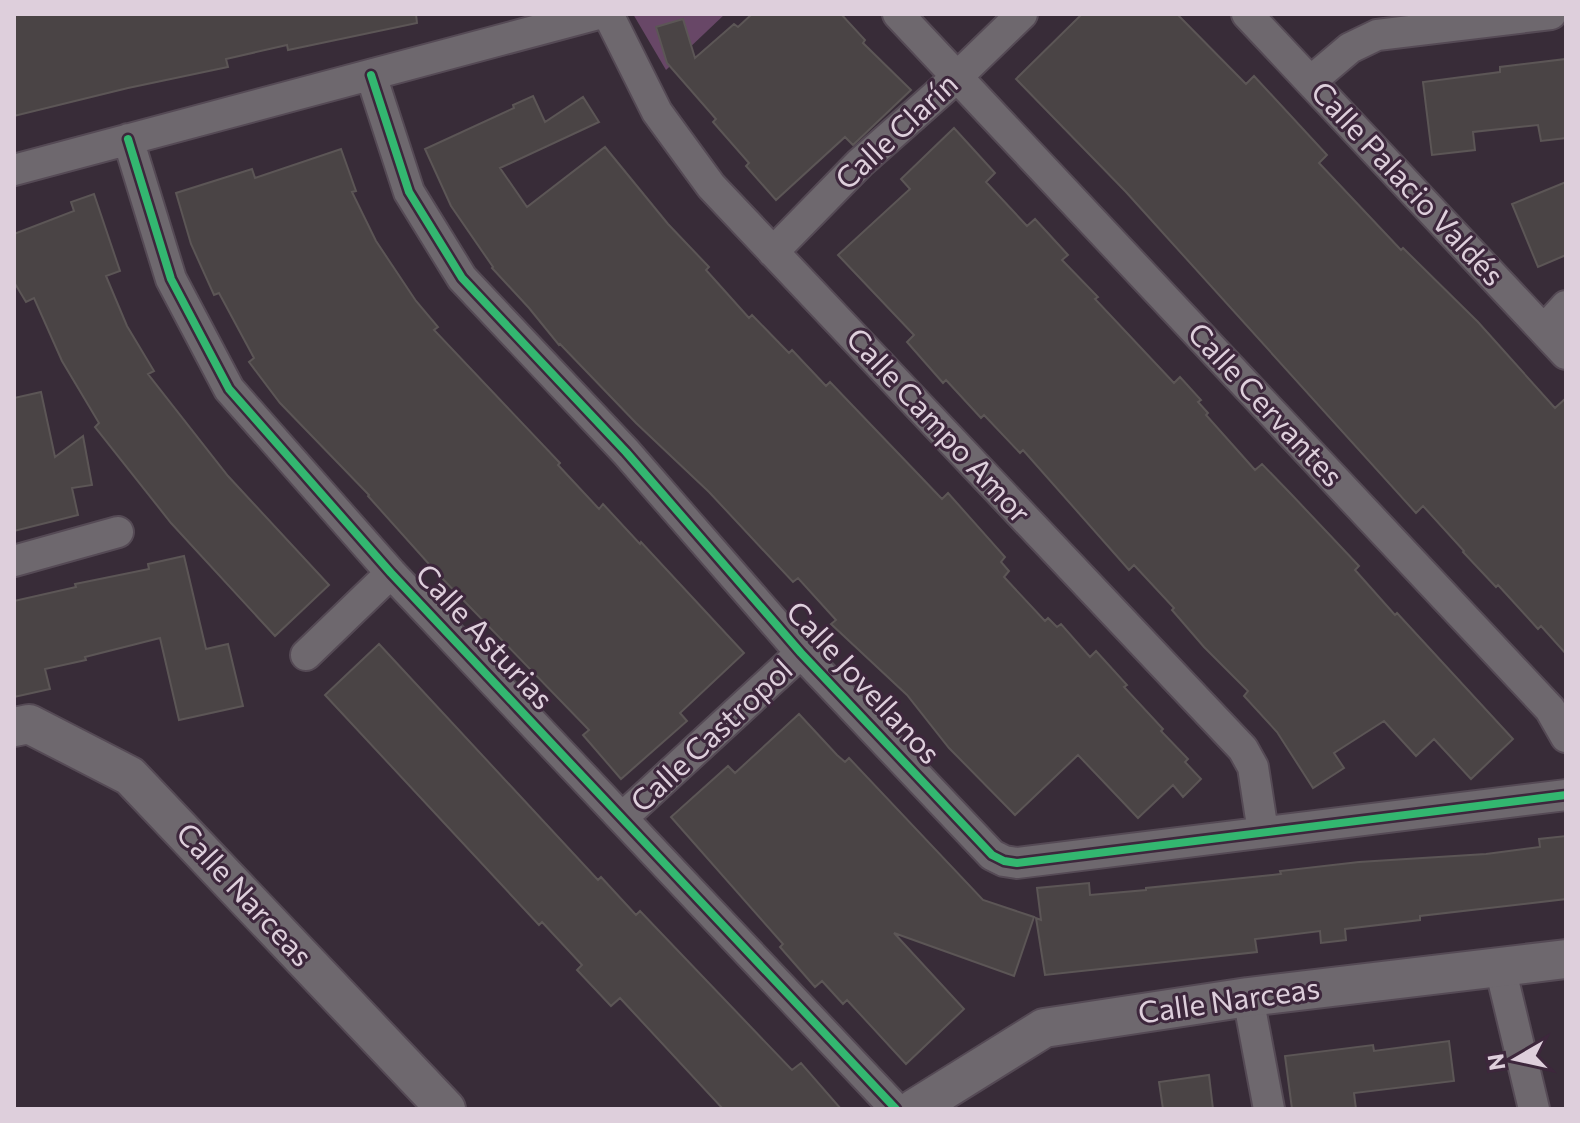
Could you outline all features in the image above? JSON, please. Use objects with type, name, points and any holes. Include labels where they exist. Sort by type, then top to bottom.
[{"type":"street","points":[[14,170],[598,14]]},
{"type":"street","name":"Calle Campo Amor","points":[[608,14],[657,112],[711,186],[1243,749],[1253,767],[1263,832]]},
{"type":"street","name":"Calle Cervantes","points":[[898,14],[1550,709],[1566,737]]},
{"type":"street","name":"Calle Clarín","points":[[773,252],[860,163],[1022,14]]},
{"type":"street","name":"Calle Palacio Valdés","points":[[1247,14],[1566,354]]},
{"type":"street","points":[[1311,81],[1350,48],[1377,35],[1551,14]]},
{"type":"street","name":"Calle Jovellanos","points":[[371,75],[409,192],[462,278],[626,452],[801,653],[992,855],[1017,863],[1566,795]]},
{"type":"street","name":"Calle Asturias","points":[[128,139],[171,279],[229,389],[391,573],[896,1109]]},
{"type":"street","points":[[1544,330],[1566,306]]},
{"type":"street","points":[[14,561],[118,532]]},
{"type":"street","points":[[306,655],[391,573]]},
{"type":"street","name":"Calle Castropol","points":[[622,818],[801,653]]},
{"type":"street","name":"Calle Narceas","points":[[14,727],[29,724],[130,776],[446,1109]]},
{"type":"street","name":"Calle Narceas","points":[[914,1109],[1044,1028],[1248,997],[1566,959]]},
{"type":"street","points":[[1500,967],[1534,1109]]},
{"type":"street","points":[[1248,997],[1269,1109]]},
{"type":"shaded area","points":[[633,14],[725,14],[666,70]]},
{"type":"building","points":[[14,14],[416,14],[417,23],[288,50],[287,45],[226,59],[228,67],[14,116]]},
{"type":"building","points":[[752,14],[841,14],[865,40],[863,43],[911,90],[853,145],[845,137],[776,200],[713,122],[716,119],[667,63],[656,27],[683,19],[695,58],[734,24],[738,27]]},
{"type":"building","points":[[1082,14],[1177,14],[1246,84],[1254,76],[1327,155],[1319,163],[1401,250],[1403,248],[1478,322],[1555,408],[1566,398],[1566,654],[1541,626],[1538,629],[1498,585],[1496,587],[1423,506],[1416,513],[1126,192],[1016,79]]},
{"type":"building","points":[[1566,59],[1566,138],[1541,141],[1538,125],[1473,132],[1475,150],[1432,155],[1423,82],[1500,72],[1500,67]]},
{"type":"building","points":[[533,96],[545,122],[583,97],[599,122],[500,168],[527,207],[605,147],[749,318],[752,315],[789,353],[792,350],[826,386],[830,382],[942,499],[948,493],[1005,557],[1001,562],[1009,571],[1004,577],[1045,621],[1048,618],[1057,627],[1061,624],[1090,657],[1096,651],[1127,685],[1124,687],[1163,729],[1161,731],[1188,759],[1185,762],[1201,779],[1183,797],[1173,785],[1138,818],[1078,755],[1015,815],[949,748],[907,695],[831,624],[836,620],[798,578],[793,582],[709,492],[559,345],[492,268],[451,206],[425,149],[514,108],[513,105]]},
{"type":"building","points":[[954,128],[995,173],[986,182],[1027,226],[1035,219],[1068,255],[1062,260],[1098,297],[1095,299],[1174,383],[1180,377],[1201,400],[1198,402],[1208,413],[1206,415],[1255,470],[1262,464],[1292,495],[1359,566],[1355,570],[1395,615],[1397,613],[1513,739],[1471,779],[1434,739],[1416,756],[1384,721],[1334,753],[1344,768],[1313,788],[1277,732],[1244,696],[1248,691],[1204,647],[1172,610],[1174,608],[1134,565],[1129,570],[1023,450],[1020,453],[984,415],[981,418],[946,380],[943,383],[907,342],[914,335],[838,255],[910,189],[901,179]]},
{"type":"building","points":[[341,149],[356,191],[352,192],[376,241],[416,301],[438,327],[434,330],[560,463],[558,465],[599,509],[603,504],[744,653],[680,713],[687,721],[621,779],[583,735],[589,730],[437,573],[369,495],[280,403],[249,362],[254,358],[219,293],[214,295],[191,244],[176,193],[252,169],[255,178]]},
{"type":"building","points":[[1566,182],[1566,255],[1538,267],[1512,204]]},
{"type":"building","points":[[94,194],[120,271],[106,276],[127,326],[154,371],[148,374],[228,476],[329,585],[275,636],[171,523],[95,427],[99,423],[62,361],[34,298],[26,302],[14,282],[14,234],[74,211],[71,202]]},
{"type":"building","points":[[41,392],[55,457],[83,436],[92,485],[72,488],[78,515],[14,531],[14,398]]},
{"type":"building","points":[[184,556],[206,649],[228,644],[243,706],[179,720],[160,638],[45,669],[50,689],[14,697],[14,601],[76,587],[75,584],[149,569],[148,564]]},
{"type":"building","points":[[379,644],[598,880],[601,877],[636,915],[640,911],[792,1070],[801,1063],[841,1109],[723,1109],[620,998],[611,1006],[577,970],[582,965],[542,922],[539,925],[325,695]]},
{"type":"building","points":[[799,714],[837,755],[845,762],[849,758],[983,900],[1034,917],[1014,976],[894,933],[964,1009],[906,1064],[847,1000],[843,1004],[822,981],[815,987],[780,947],[783,944],[671,817],[728,766],[735,773]]},
{"type":"building","points":[[1566,836],[1566,899],[1420,916],[1420,920],[1345,929],[1346,940],[1321,943],[1320,931],[1255,939],[1257,952],[1045,975],[1036,918],[1041,920],[1037,888],[1089,883],[1090,895],[1146,890],[1359,862],[1486,854],[1540,847],[1539,839]]},
{"type":"building","points":[[1449,1041],[1454,1081],[1354,1093],[1356,1109],[1292,1109],[1285,1056],[1373,1045],[1374,1051]]},
{"type":"building","points":[[1209,1075],[1213,1109],[1163,1109],[1159,1082]]},
{"type":"cycle path","points":[[371,75],[409,192],[462,278],[626,452],[801,653],[992,855],[1017,863],[1566,795]]},
{"type":"cycle path","points":[[128,139],[171,279],[229,389],[391,573],[896,1109]]}]
